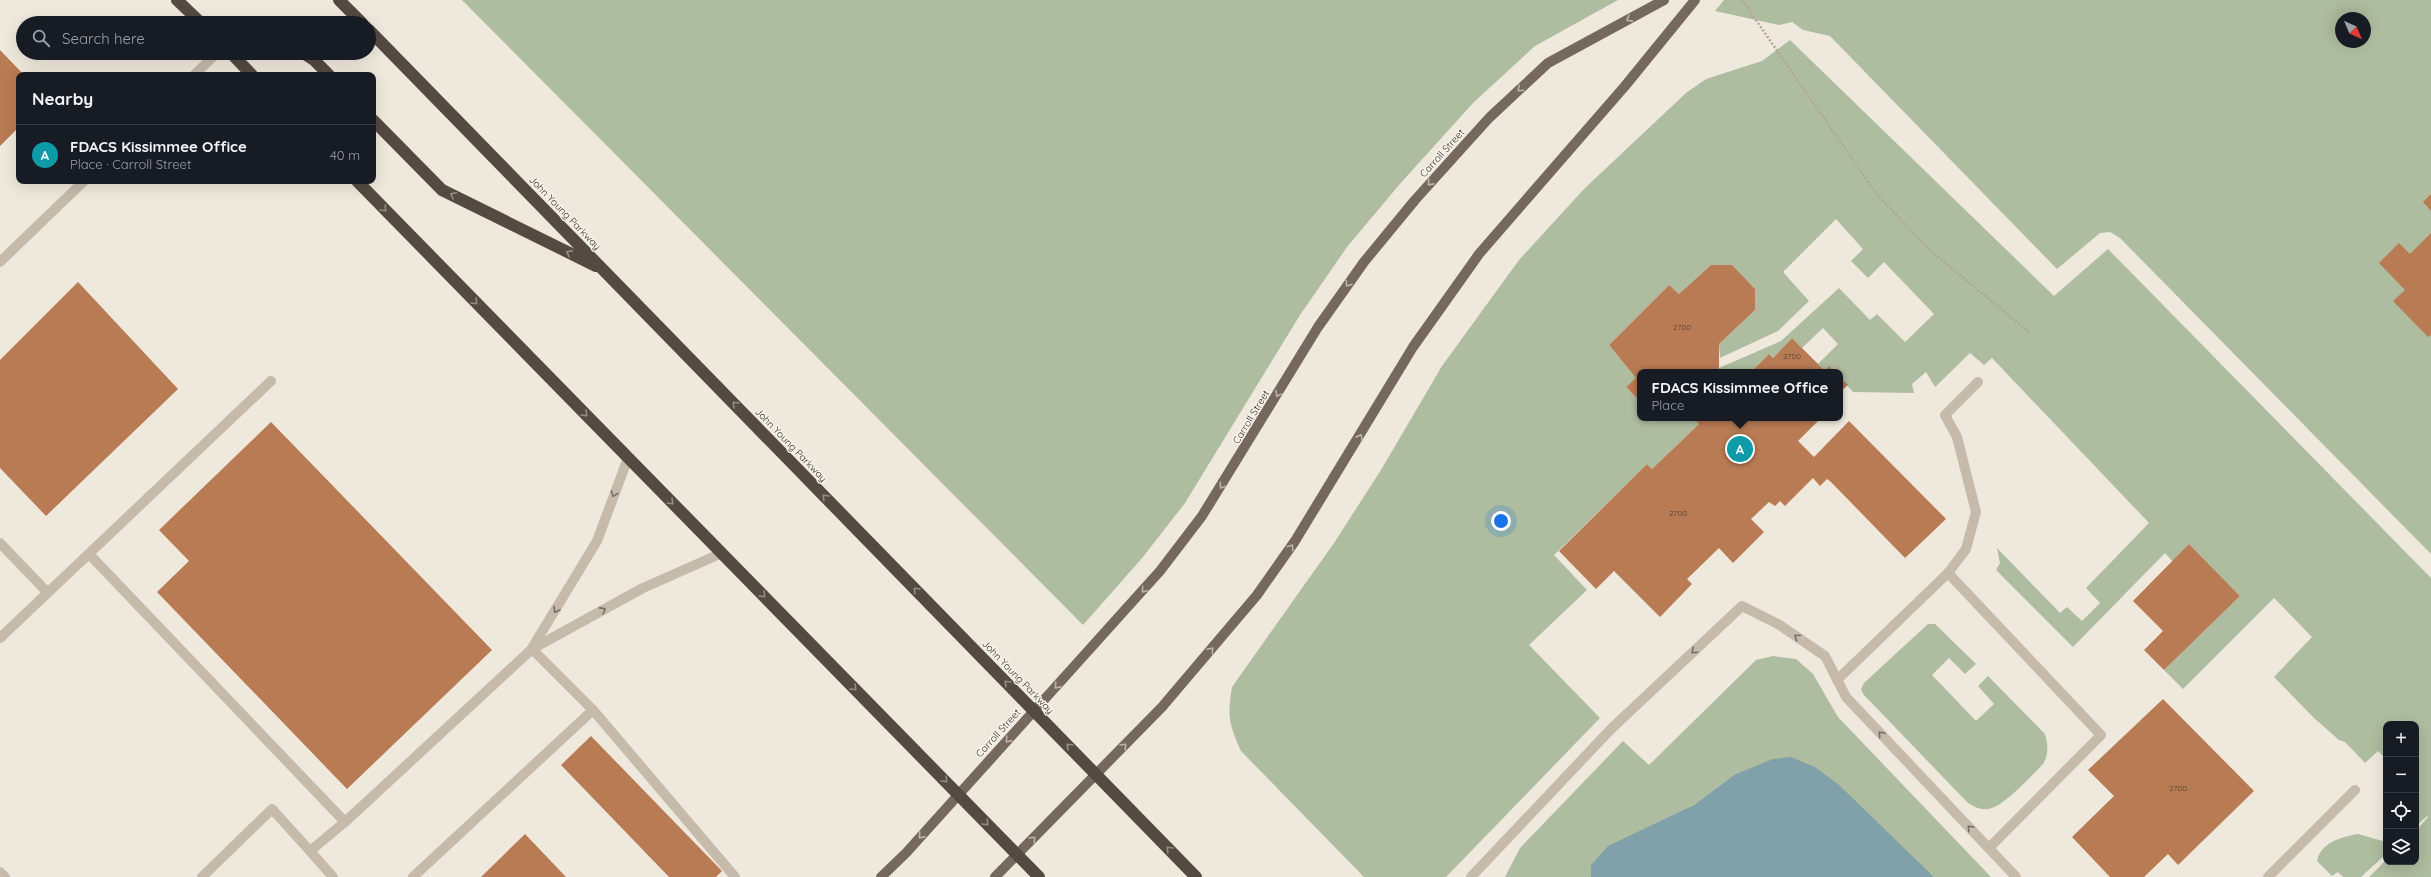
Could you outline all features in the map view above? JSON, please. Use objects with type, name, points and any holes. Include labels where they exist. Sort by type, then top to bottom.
[{"type":"highway","points":[[177,0],[194,16]]},
{"type":"highway","points":[[339,0],[355,16]]},
{"type":"highway","name":"John Young Parkway","points":[[376,37],[1196,877]]},
{"type":"highway","points":[[238,60],[249,72]]},
{"type":"highway","points":[[314,60],[326,72]]},
{"type":"highway","points":[[376,123],[442,190],[604,270]]},
{"type":"highway","points":[[359,184],[1039,877]]},
{"type":"main road","name":"Carroll Street","points":[[881,877],[959,795],[1151,582],[1202,516],[1318,327],[1364,262],[1415,200],[1489,118],[1548,63],[1664,0]]},
{"type":"main road","points":[[995,877],[1162,707],[1257,595],[1295,541],[1413,348],[1479,254],[1625,86],[1695,0]]},
{"type":"street","points":[[197,72],[210,60]]},
{"type":"street","points":[[0,262],[81,184]]},
{"type":"street","points":[[0,638],[271,381]]},
{"type":"street","points":[[1837,680],[1948,573],[1966,549],[1976,512],[1957,437],[1945,415],[1978,382]]},
{"type":"street","points":[[532,649],[597,541],[628,458]]},
{"type":"street","points":[[0,543],[47,592]]},
{"type":"street","points":[[310,851],[345,822],[532,649],[643,588],[722,553]]},
{"type":"street","points":[[89,554],[345,822]]},
{"type":"street","points":[[1948,573],[2101,735],[1989,848]]},
{"type":"street","points":[[1471,877],[1611,729],[1742,606],[1778,624],[1825,656],[1846,697],[2016,877]]},
{"type":"street","points":[[532,649],[593,710],[735,877]]},
{"type":"street","points":[[413,877],[593,710]]},
{"type":"street","points":[[2268,877],[2356,790]]},
{"type":"street","points":[[202,877],[272,810],[333,877]]},
{"type":"street","points":[[0,872],[5,877]]},
{"type":"path","points":[[1742,0],[1875,192],[1927,248],[2029,332]]},
{"type":"green space","points":[[462,0],[1618,0],[1535,46],[1473,103],[1399,185],[1347,247],[1300,315],[1185,503],[1143,557],[1083,625]]},
{"type":"green space","points":[[1724,0],[2431,0],[2431,554],[2120,238],[2110,232],[2100,233],[2057,269],[1830,36],[1803,30],[1792,22],[1779,25],[1715,11]]},
{"type":"green space","points":[[1790,40],[2054,296],[2108,249],[2431,578],[2431,877],[2369,877],[2383,863],[2383,865],[2419,865],[2419,828],[2428,817],[2427,816],[2419,823],[2419,721],[2383,721],[2383,756],[2378,751],[2365,763],[2345,742],[2339,740],[2314,718],[2274,677],[2312,637],[2274,598],[2183,689],[2164,670],[2240,596],[2189,544],[2173,562],[2165,553],[2073,647],[1996,570],[2000,563],[1997,548],[2060,613],[2067,607],[2082,621],[2100,603],[2086,588],[2149,523],[1992,358],[1984,365],[1970,353],[1935,387],[1926,372],[1912,384],[1914,393],[1853,392],[1843,380],[1843,369],[1832,369],[1829,366],[1827,369],[1823,369],[1818,364],[1838,344],[1823,328],[1802,348],[1792,338],[1773,358],[1769,354],[1754,369],[1719,369],[1781,341],[1839,288],[1870,320],[1877,314],[1905,342],[1934,314],[1884,262],[1868,278],[1851,261],[1863,249],[1836,219],[1783,272],[1809,301],[1778,331],[1720,358],[1719,344],[1755,310],[1755,289],[1732,265],[1711,265],[1679,294],[1669,285],[1609,345],[1636,378],[1626,387],[1637,398],[1637,421],[1696,421],[1699,424],[1652,469],[1647,464],[1554,555],[1587,590],[1529,645],[1600,718],[1446,877],[1364,877],[1241,751],[1234,734],[1229,713],[1232,687],[1334,543],[1381,470],[1442,366],[1519,260],[1585,188],[1686,93],[1706,79],[1762,61]]},
{"type":"green space","points":[[1928,624],[1935,624],[1976,664],[1965,674],[1949,658],[1932,675],[1976,721],[1994,704],[1978,686],[1988,676],[2045,734],[2047,749],[2043,764],[2012,795],[2005,801],[1992,808],[1980,808],[1968,803],[1863,694],[1861,689],[1864,683]]},
{"type":"green space","points":[[1773,656],[1796,659],[1813,674],[1838,717],[1991,877],[1934,877],[1920,865],[1734,775],[1694,805],[1655,825],[1591,865],[1591,877],[1505,877],[1520,848],[1623,741],[1649,765],[1756,660]]},
{"type":"green space","points":[[2358,834],[2383,841],[2383,857],[2361,877],[2343,877],[2338,872],[2332,876],[2317,861],[2323,849],[2333,842]]},
{"type":"water","points":[[1791,757],[1815,767],[1839,785],[1934,877],[1591,877],[1591,865],[1608,846],[1694,805],[1734,775],[1773,759]]},
{"type":"building","points":[[0,50],[21,72],[16,72],[16,130],[0,146]]},
{"type":"building","points":[[2431,194],[2431,211],[2423,202]]},
{"type":"building","points":[[2431,233],[2431,335],[2428,337],[2393,301],[2405,290],[2379,263],[2399,243],[2410,254]]},
{"type":"building","points":[[1711,265],[1732,265],[1755,289],[1755,310],[1719,344],[1719,369],[1637,369],[1637,398],[1626,387],[1636,378],[1609,345],[1669,285],[1679,294]]},
{"type":"building","points":[[78,282],[178,389],[46,516],[0,468],[0,360]]},
{"type":"building","points":[[1792,338],[1823,369],[1754,369],[1769,354],[1773,358]]},
{"type":"building","points":[[1843,380],[1848,385],[1843,389]]},
{"type":"building","points":[[1696,421],[1818,421],[1798,441],[1814,457],[1849,421],[1946,519],[1905,558],[1831,482],[1827,479],[1820,486],[1813,478],[1785,506],[1780,501],[1775,506],[1769,502],[1751,519],[1764,532],[1733,563],[1719,548],[1687,579],[1692,584],[1660,617],[1614,571],[1596,589],[1559,551],[1647,464],[1652,469],[1699,424]]},
{"type":"building","points":[[271,422],[492,650],[347,789],[157,592],[189,561],[159,530]]},
{"type":"building","points":[[2189,544],[2240,596],[2164,670],[2144,650],[2163,631],[2133,601]]},
{"type":"building","points":[[2163,699],[2254,791],[2178,865],[2168,854],[2144,877],[2110,877],[2072,837],[2114,796],[2088,770]]},
{"type":"building","points":[[591,736],[722,871],[716,877],[669,877],[561,765]]},
{"type":"building","points":[[525,834],[566,877],[481,877]]},
{"type":"place","name":"FDACS Kissimmee Office","points":[[1740,449]]}]
